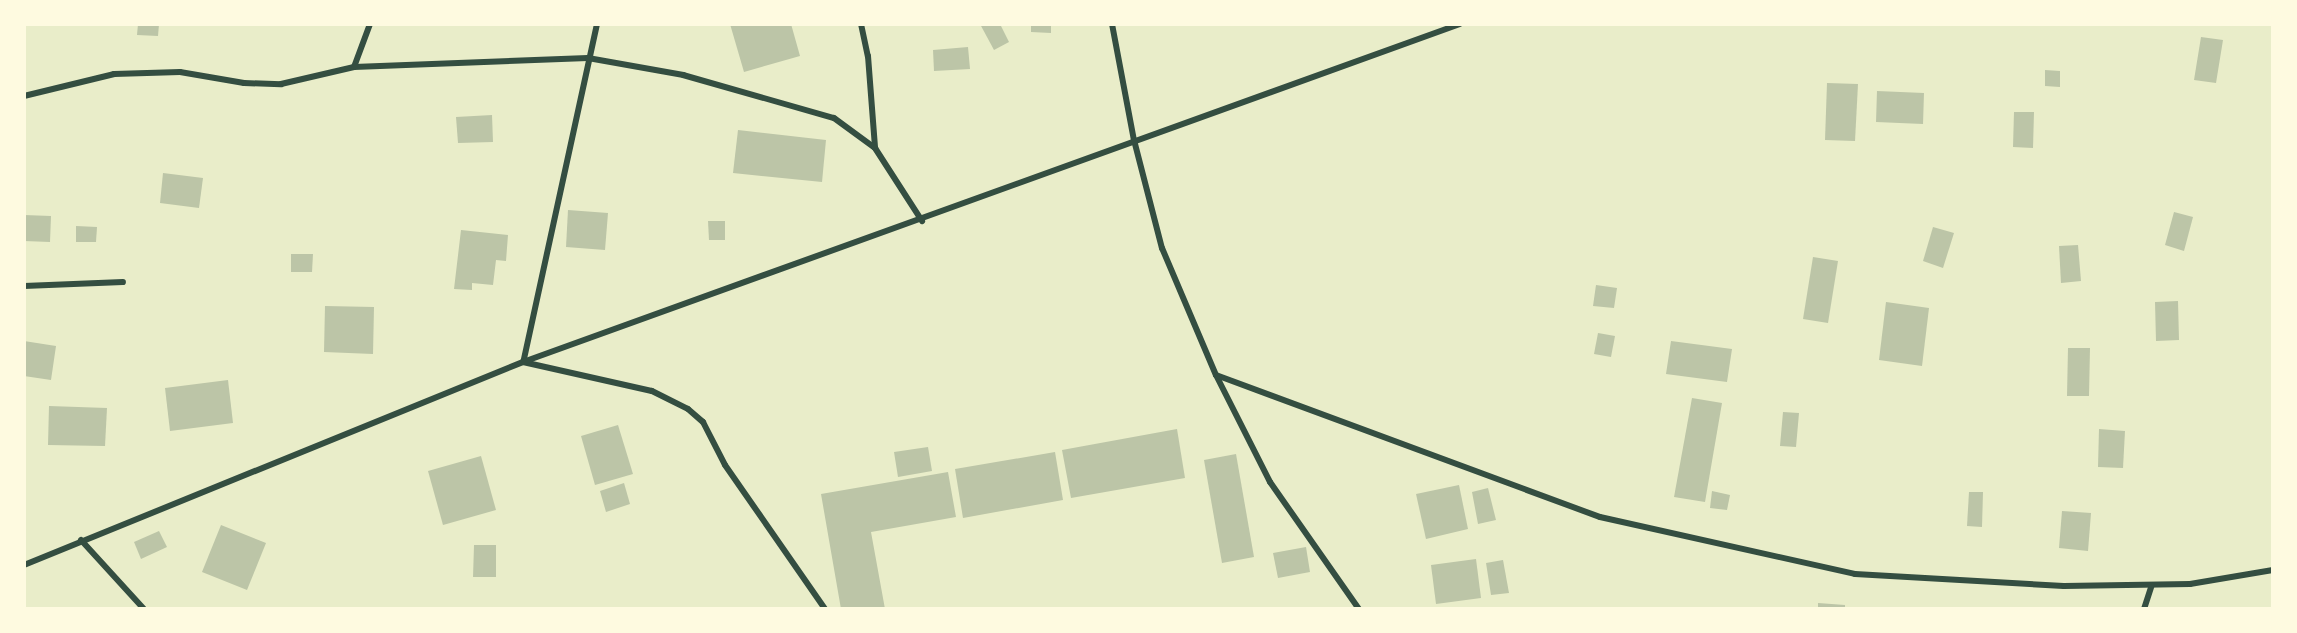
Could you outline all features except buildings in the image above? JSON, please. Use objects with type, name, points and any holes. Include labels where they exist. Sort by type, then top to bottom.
[{"type":"street","points":[[354,68],[370,24]]},
{"type":"street","points":[[523,362],[597,24]]},
{"type":"street","points":[[861,24],[868,56],[875,148]]},
{"type":"street","points":[[1113,24],[1134,140],[1161,248],[1216,375],[1270,482],[1359,609]]},
{"type":"street","points":[[24,565],[523,362],[922,221],[1134,140],[1460,24]]},
{"type":"street","points":[[24,96],[114,74],[180,72],[244,83],[281,84],[354,68],[588,58],[683,75],[834,118],[875,148],[922,221]]},
{"type":"street","points":[[24,286],[123,282]]},
{"type":"street","points":[[523,362],[652,391],[688,409],[703,422],[725,465],[825,609]]},
{"type":"street","points":[[1216,375],[1600,517],[1855,574],[1960,582],[2152,585],[2190,584],[2273,570]]},
{"type":"street","points":[[81,540],[144,609]]},
{"type":"street","points":[[2144,609],[2152,585]]}]
